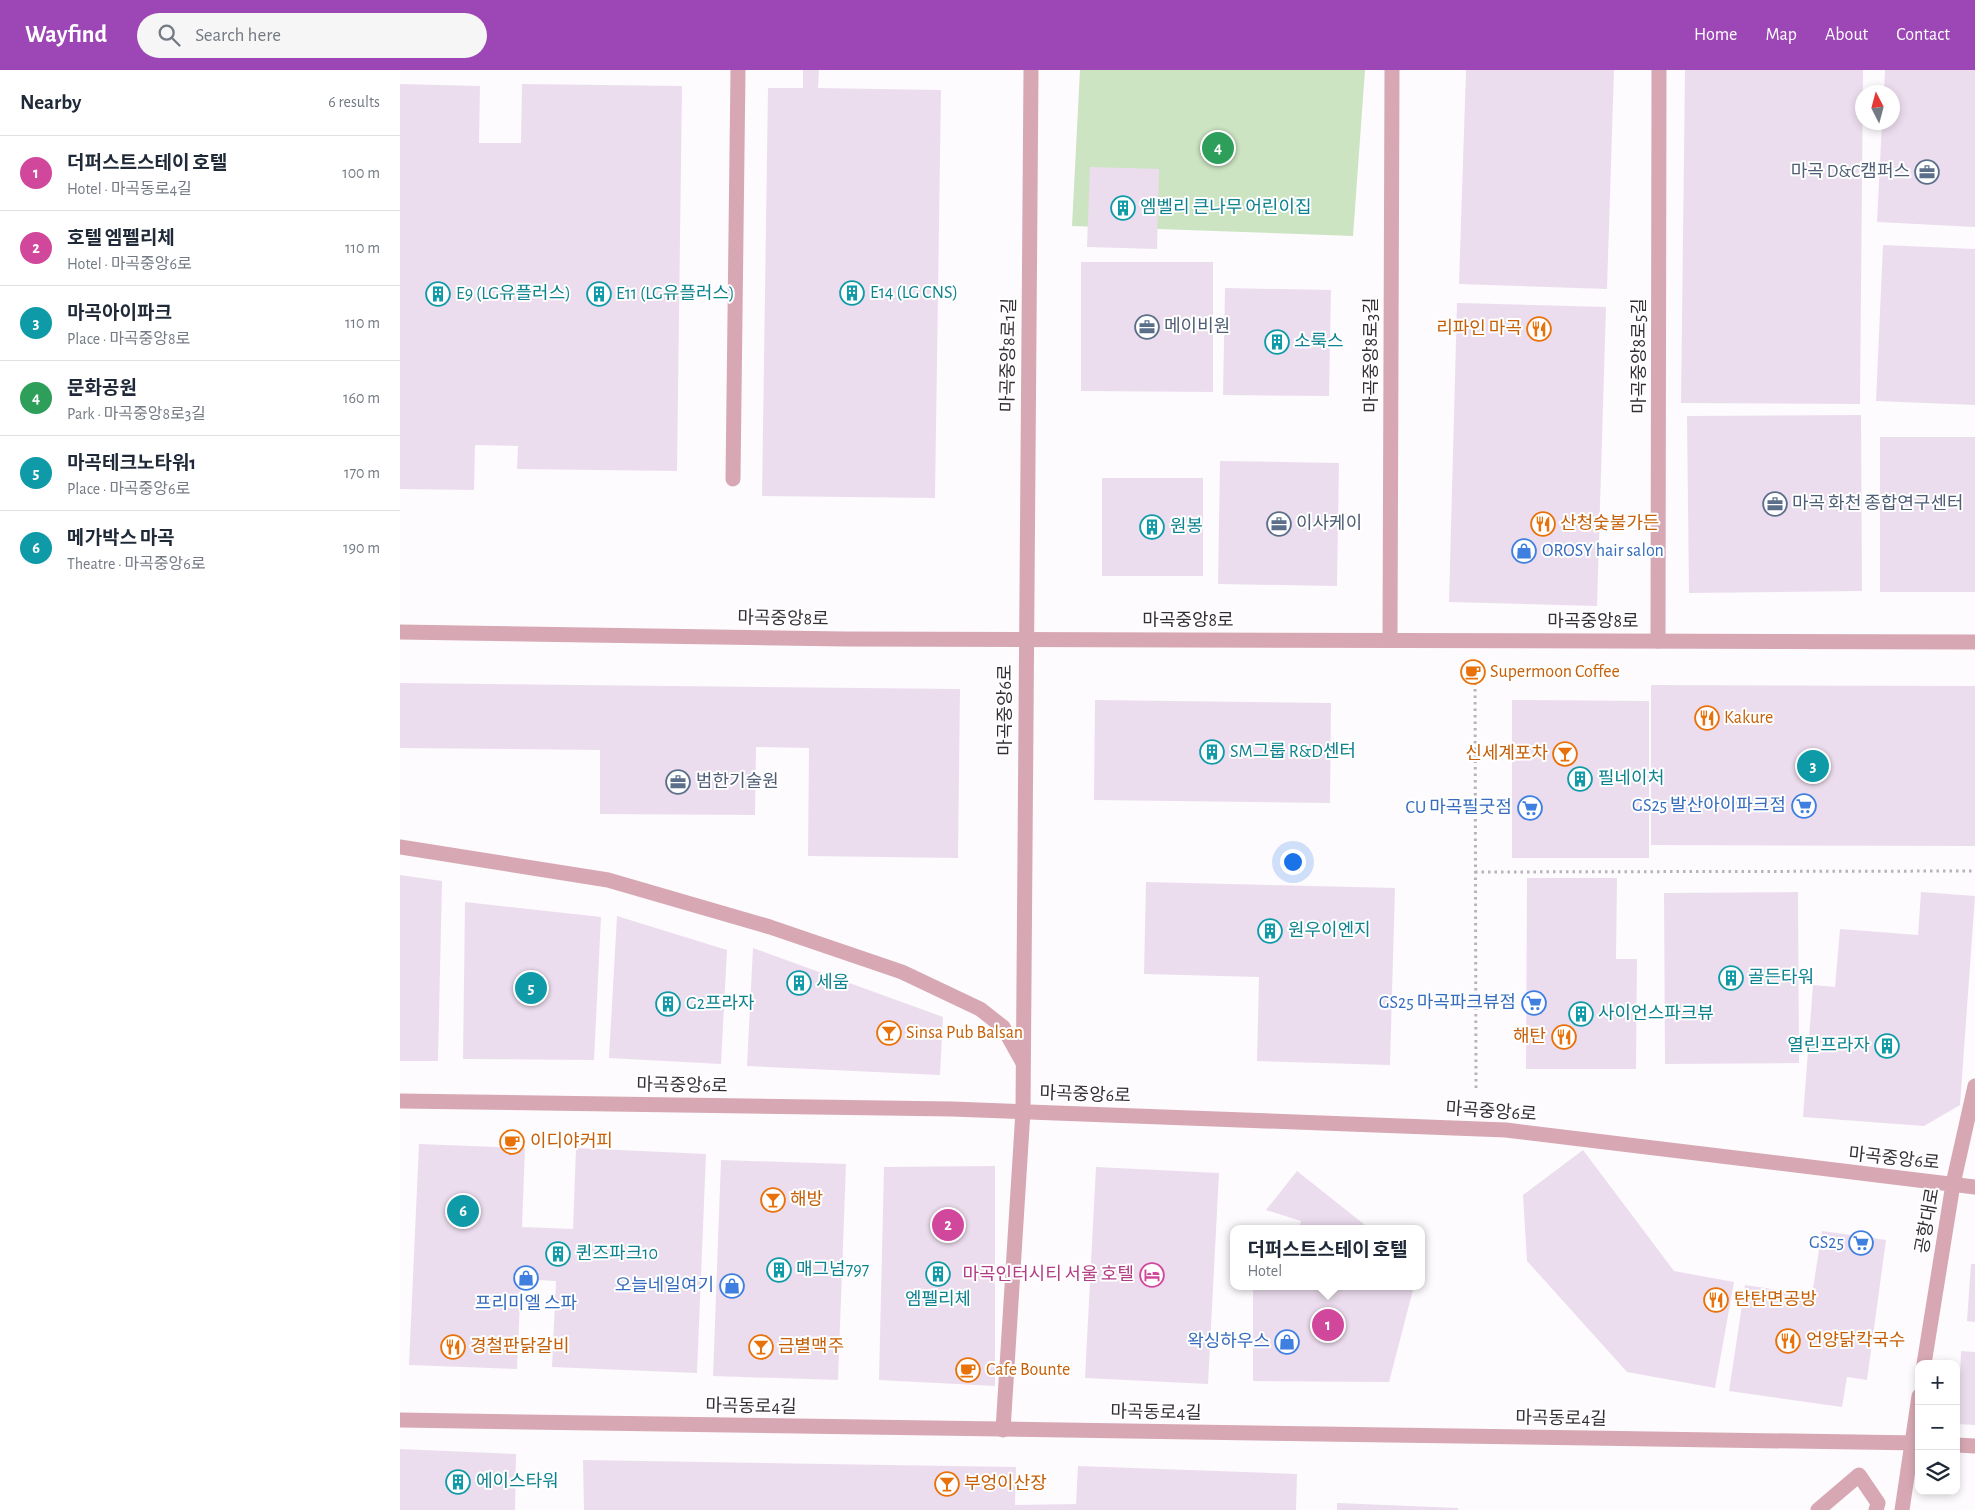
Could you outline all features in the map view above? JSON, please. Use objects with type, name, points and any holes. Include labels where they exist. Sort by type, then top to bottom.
[{"type":"street","points":[[733,479],[738,70]]},
{"type":"street","name":"마곡중앙8로1길","points":[[1025,640],[1030,70]]},
{"type":"street","name":"마곡중앙8로3길","points":[[1390,640],[1392,70]]},
{"type":"street","name":"마곡중앙8로5길","points":[[1658,641],[1659,70]]},
{"type":"street","name":"마곡중앙8로","points":[[400,632],[1025,640],[1975,642]]},
{"type":"street","name":"마곡중앙6로","points":[[1003,1430],[1023,1111],[1025,640]]},
{"type":"street","points":[[400,847],[608,880],[770,927],[902,972],[980,1009],[1003,1026],[1023,1062]]},
{"type":"street","name":"공항대로","points":[[1925,1360],[1953,1184],[1975,1086]]},
{"type":"street","name":"마곡중앙6로","points":[[400,1101],[1023,1111],[1506,1130],[1975,1186]]},
{"type":"street","name":"마곡동로4길","points":[[400,1420],[1915,1443]]},
{"type":"street","points":[[1902,1510],[1915,1443]]},
{"type":"street","points":[[1960,1445],[1975,1446]]},
{"type":"street","points":[[1818,1510],[1859,1475],[1878,1503],[1876,1510]]},
{"type":"path","points":[[1475,640],[1476,1090]]},
{"type":"path","points":[[1475,872],[1975,871]]},
{"type":"green space","points":[[1080,70],[1365,70],[1353,236],[1072,226]]},
{"type":"building","name":"E14 (LG CNS)","points":[[803,70],[819,70],[818,88],[941,90],[935,498],[762,496],[768,88],[803,88]]},
{"type":"building","points":[[1466,70],[1614,70],[1607,289],[1459,284]]},
{"type":"building","points":[[1685,70],[1863,70],[1863,85],[1855,85],[1855,130],[1862,130],[1860,404],[1681,403]]},
{"type":"building","name":"마곡 D&C캠퍼스","points":[[1885,70],[1975,70],[1975,227],[1877,222],[1882,130],[1900,130],[1900,85],[1884,85]]},
{"type":"building","points":[[400,84],[480,86],[479,143],[521,143],[522,84],[682,86],[677,471],[517,469],[518,446],[475,445],[474,490],[400,489]]},
{"type":"building","name":"엠벨리 큰나무 어린이집","points":[[1090,167],[1159,169],[1157,249],[1087,247]]},
{"type":"building","points":[[1883,245],[1975,249],[1975,405],[1876,401]]},
{"type":"building","name":"메이비원","points":[[1081,262],[1213,262],[1213,392],[1081,391]]},
{"type":"building","name":"소룩스","points":[[1225,288],[1331,290],[1329,396],[1223,395]]},
{"type":"building","points":[[1457,303],[1606,307],[1597,606],[1449,602]]},
{"type":"building","name":"마곡 화천 종합연구센터","points":[[1861,415],[1862,591],[1689,593],[1687,416]]},
{"type":"building","points":[[1880,437],[1975,437],[1975,592],[1880,592]]},
{"type":"building","name":"이사케이","points":[[1220,461],[1339,463],[1337,586],[1218,584]]},
{"type":"building","name":"원봉","points":[[1102,478],[1203,478],[1203,576],[1102,576]]},
{"type":"building","name":"범한기술원","points":[[400,683],[960,689],[958,858],[808,856],[809,748],[756,747],[755,815],[600,814],[600,750],[400,748]]},
{"type":"building","points":[[1651,685],[1975,686],[1975,846],[1651,845]]},
{"type":"building","name":"SM그룹 R&D센터","points":[[1095,700],[1331,703],[1330,803],[1094,800]]},
{"type":"building","name":"필네이처","points":[[1512,700],[1649,701],[1649,858],[1512,858]]},
{"type":"building","points":[[400,875],[442,881],[438,1061],[400,1061]]},
{"type":"building","name":"사이언스파크뷰","points":[[1527,878],[1617,878],[1616,959],[1637,959],[1636,1069],[1526,1069]]},
{"type":"building","name":"원우이엔지","points":[[1146,882],[1395,888],[1390,1065],[1257,1061],[1259,977],[1144,974]]},
{"type":"building","name":"골든타워","points":[[1798,892],[1799,1063],[1665,1064],[1664,893]]},
{"type":"building","name":"열린프라자","points":[[1921,892],[1975,896],[1960,1105],[1924,1126],[1803,1117],[1813,985],[1835,987],[1840,929],[1918,935]]},
{"type":"building","points":[[465,902],[601,917],[594,1060],[463,1059]]},
{"type":"building","name":"G2프라자","points":[[617,916],[727,950],[721,1064],[609,1058]]},
{"type":"building","name":"세움","points":[[753,948],[943,1017],[940,1075],[747,1066]]},
{"type":"building","name":"퀸즈파크10","points":[[419,1144],[525,1148],[522,1227],[573,1229],[576,1148],[706,1154],[697,1373],[552,1367],[556,1281],[521,1279],[517,1369],[409,1365]]},
{"type":"building","points":[[1583,1150],[1674,1271],[1734,1282],[1715,1388],[1627,1372],[1527,1261],[1523,1195]]},
{"type":"building","name":"매그넘797","points":[[721,1160],[846,1164],[838,1380],[713,1376]]},
{"type":"building","name":"엠펠리체","points":[[995,1166],[995,1386],[879,1380],[884,1167]]},
{"type":"building","name":"마곡인터시티 서울 호텔","points":[[1096,1167],[1219,1173],[1208,1384],[1085,1378]]},
{"type":"building","points":[[1297,1171],[1365,1225],[1300,1225],[1301,1221],[1266,1210]]},
{"type":"building","points":[[1822,1231],[1886,1240],[1867,1380],[1847,1377],[1842,1407],[1729,1391],[1745,1285],[1812,1295]]},
{"type":"building","points":[[1971,1264],[1975,1264],[1975,1322],[1967,1321]]},
{"type":"building","points":[[1253,1290],[1413,1290],[1389,1382],[1253,1381]]},
{"type":"building","points":[[1961,1351],[1975,1352],[1975,1425],[1960,1424]]},
{"type":"building","name":"에이스타워","points":[[400,1449],[516,1454],[515,1510],[400,1510]]},
{"type":"building","points":[[583,1460],[1016,1467],[1015,1505],[1076,1504],[1078,1466],[1297,1474],[1296,1510],[584,1510]]},
{"type":"building","points":[[1337,1503],[1458,1508],[1458,1510],[1337,1510]]},
{"type":"place","name":"문화공원","points":[[1218,148]]},
{"type":"place","name":"마곡 D&C캠퍼스","points":[[1927,172]]},
{"type":"place","name":"엠벨리 큰나무 어린이집","points":[[1123,208]]},
{"type":"place","name":"E14 (LG CNS)","points":[[852,293]]},
{"type":"place","name":"E9 (LG유플러스)","points":[[438,294]]},
{"type":"place","name":"E11 (LG유플러스)","points":[[599,294]]},
{"type":"place","name":"메이비원","points":[[1147,327]]},
{"type":"place","name":"리파인 마곡","points":[[1539,329]]},
{"type":"place","name":"소룩스","points":[[1277,342]]},
{"type":"place","name":"마곡 화천 종합연구센터","points":[[1775,504]]},
{"type":"place","name":"이사케이","points":[[1279,524]]},
{"type":"place","name":"산청숯불가든","points":[[1543,524]]},
{"type":"place","name":"원봉","points":[[1152,527]]},
{"type":"place","name":"OROSY hair salon","points":[[1524,551]]},
{"type":"place","name":"Supermoon Coffee","points":[[1473,672]]},
{"type":"place","name":"Kakure","points":[[1707,718]]},
{"type":"place","name":"SM그룹 R&D센터","points":[[1212,752]]},
{"type":"place","name":"신세계포차","points":[[1565,754]]},
{"type":"place","name":"마곡아이파크","points":[[1813,766]]},
{"type":"place","name":"필네이처","points":[[1580,779]]},
{"type":"place","name":"범한기술원","points":[[678,782]]},
{"type":"place","name":"GS25 발산아이파크점","points":[[1804,806]]},
{"type":"place","name":"CU 마곡필굿점","points":[[1530,808]]},
{"type":"place","name":"원우이엔지","points":[[1270,931]]},
{"type":"place","name":"골든타워","points":[[1731,978]]},
{"type":"place","name":"세움","points":[[799,983]]},
{"type":"place","name":"마곡테크노타워1","points":[[531,988]]},
{"type":"place","name":"GS25 마곡파크뷰점","points":[[1534,1003]]},
{"type":"place","name":"G2프라자","points":[[668,1004]]},
{"type":"place","name":"사이언스파크뷰","points":[[1581,1014]]},
{"type":"place","name":"Sinsa Pub Balsan","points":[[889,1033]]},
{"type":"place","name":"해탄","points":[[1564,1037]]},
{"type":"place","name":"열린프라자","points":[[1887,1046]]},
{"type":"place","name":"이디야커피","points":[[512,1142]]},
{"type":"place","name":"해방","points":[[773,1200]]},
{"type":"place","name":"메가박스 마곡","points":[[463,1211]]},
{"type":"place","name":"호텔 엠펠리체","points":[[948,1225]]},
{"type":"place","name":"GS25","points":[[1861,1243]]},
{"type":"place","name":"퀸즈파크10","points":[[558,1254]]},
{"type":"place","name":"매그넘797","points":[[779,1270]]},
{"type":"place","name":"엠펠리체","points":[[938,1274]]},
{"type":"place","name":"마곡인터시티 서울 호텔","points":[[1152,1275]]},
{"type":"place","name":"프리미엘 스파","points":[[526,1278]]},
{"type":"place","name":"오늘네일여기","points":[[732,1286]]},
{"type":"place","name":"탄탄면공방","points":[[1716,1300]]},
{"type":"place","name":"더퍼스트스테이 호텔","points":[[1328,1325]]},
{"type":"place","name":"언양닭칵국수","points":[[1788,1341]]},
{"type":"place","name":"왁싱하우스","points":[[1287,1342]]},
{"type":"place","name":"경철판닭갈비","points":[[453,1347]]},
{"type":"place","name":"금별맥주","points":[[761,1347]]},
{"type":"place","name":"Cafe Bounte","points":[[968,1370]]},
{"type":"place","name":"에이스타워","points":[[458,1482]]},
{"type":"place","name":"부엉이산장","points":[[947,1484]]}]
